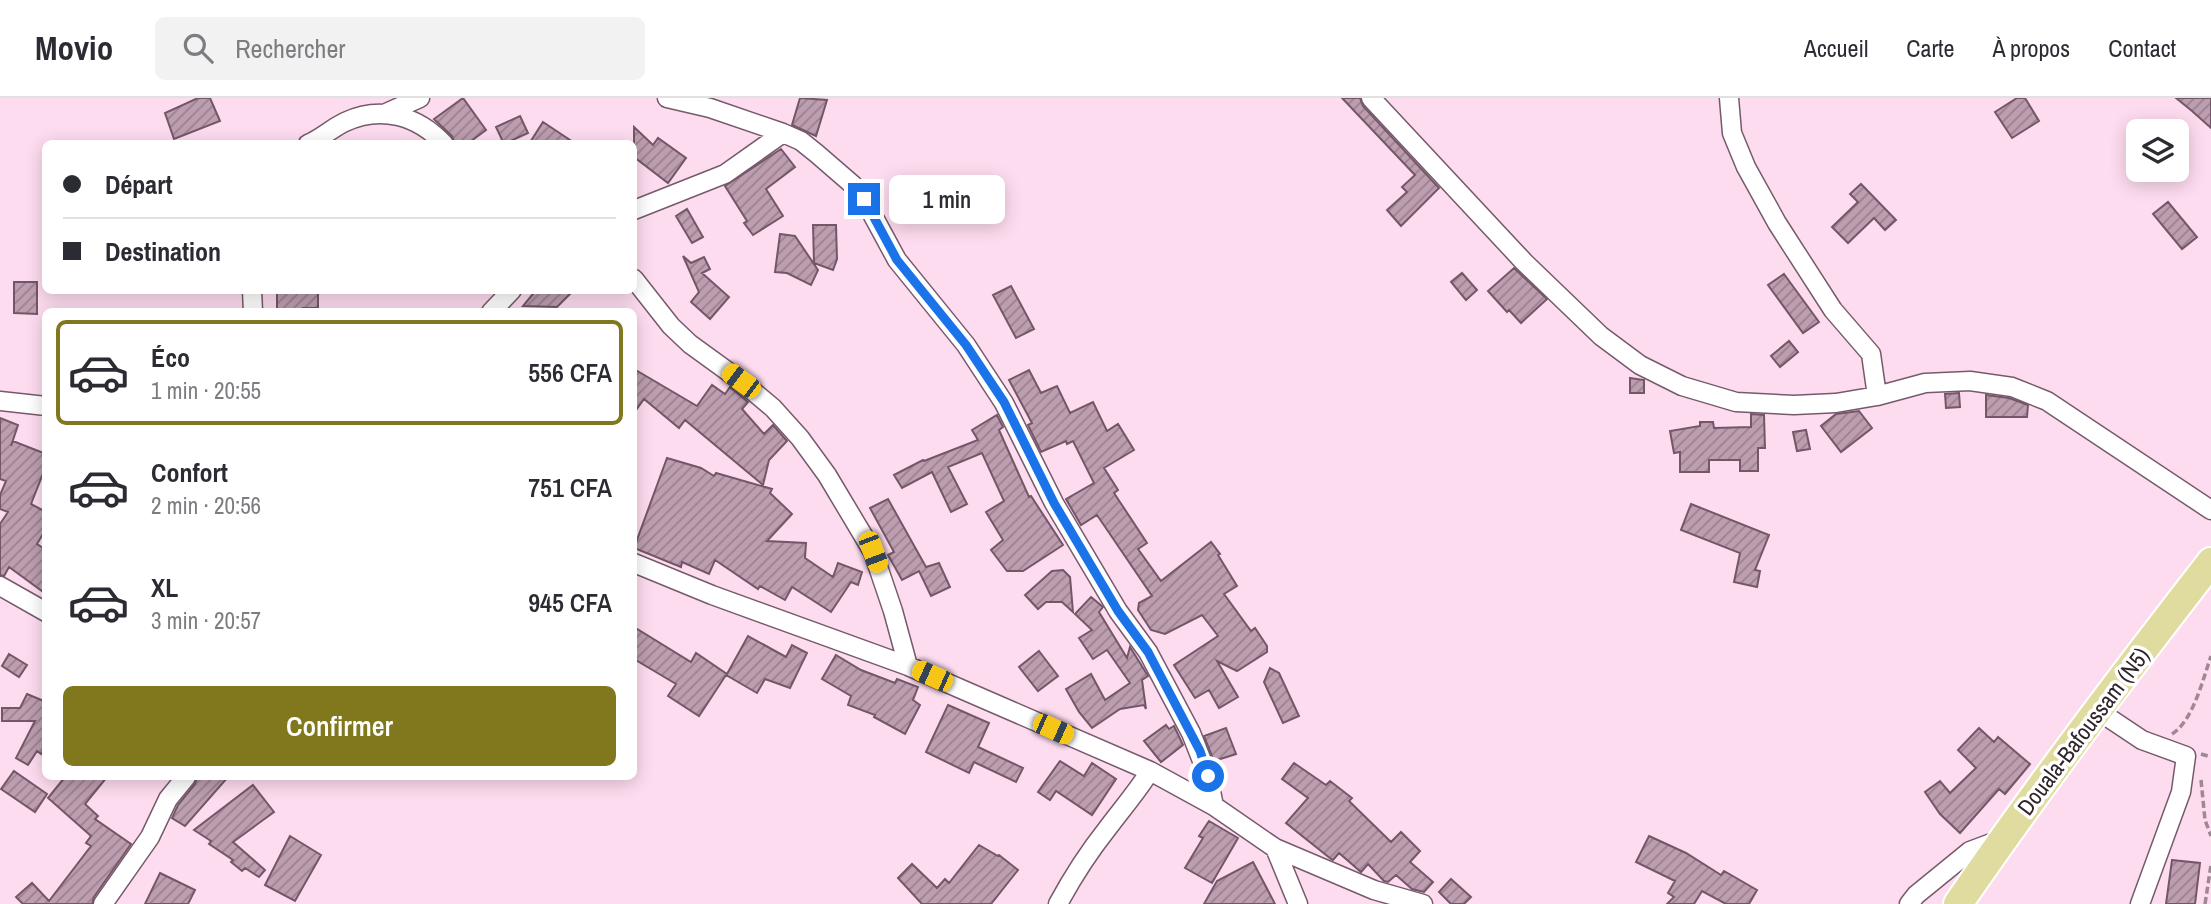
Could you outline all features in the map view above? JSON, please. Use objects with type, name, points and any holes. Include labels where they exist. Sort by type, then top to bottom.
[{"type":"highway","name":"Douala-Bafoussam (N5)","points":[[1958,904],[2097,710],[2211,562]]},
{"type":"street","points":[[386,113],[420,98]]},
{"type":"street","points":[[667,98],[709,108],[783,133],[808,147],[853,185],[911,279],[988,376],[1004,402],[1054,503],[1118,611],[1159,671],[1200,751],[1214,806]]},
{"type":"street","points":[[1371,98],[1524,262],[1601,336],[1640,365],[1682,386],[1737,402],[1794,405],[1836,403],[1877,396],[1925,383],[1970,381],[2012,387],[2047,401],[2211,510]]},
{"type":"street","points":[[1729,98],[1732,133],[1746,167],[1777,223],[1833,310],[1871,354],[1877,396]]},
{"type":"street","points":[[318,140],[345,122],[369,114],[386,113],[415,120],[428,127],[440,140]]},
{"type":"street","points":[[637,209],[725,174],[783,133]]},
{"type":"street","points":[[637,283],[671,326],[690,344],[773,408],[816,459],[873,552],[908,666]]},
{"type":"street","points":[[495,308],[508,294]]},
{"type":"street","points":[[0,401],[42,406]]},
{"type":"street","points":[[637,563],[712,595],[908,666],[1150,771],[1214,806],[1275,848],[1374,890],[1423,904]]},
{"type":"street","points":[[0,586],[42,610]]},
{"type":"street","points":[[2097,710],[2142,740],[2186,756],[2181,792],[2140,904]]},
{"type":"street","points":[[1058,904],[1073,876],[1105,831],[1137,793],[1150,771]]},
{"type":"street","points":[[103,904],[150,837],[168,799],[184,780]]},
{"type":"street","points":[[1909,904],[1916,895],[1970,851],[2003,839]]},
{"type":"street","points":[[1275,848],[1297,904]]},
{"type":"path","points":[[2142,740],[2167,736],[2181,729],[2200,690],[2211,656]]},
{"type":"path","points":[[2199,753],[2200,766]]},
{"type":"path","points":[[2201,780],[2204,820],[2211,836]]},
{"type":"path","points":[[2204,904],[2211,865]]},
{"type":"building","points":[[198,98],[210,98],[220,121],[174,139],[165,113]]},
{"type":"building","points":[[463,98],[486,130],[472,140],[454,140],[434,119]]},
{"type":"building","points":[[800,98],[827,100],[816,136],[792,125]]},
{"type":"building","points":[[1342,98],[1360,98],[1363,106],[1439,188],[1401,226],[1387,210],[1407,192],[1402,187],[1415,175]]},
{"type":"building","points":[[2017,98],[2025,98],[2039,121],[2012,138],[1995,112]]},
{"type":"building","points":[[2176,98],[2211,98],[2211,128],[2192,111]]},
{"type":"building","points":[[520,116],[528,133],[513,140],[502,140],[496,127]]},
{"type":"building","points":[[543,122],[570,140],[532,140]]},
{"type":"building","points":[[634,127],[653,145],[658,138],[686,158],[668,183],[637,159],[637,140],[634,140]]},
{"type":"building","points":[[781,149],[795,167],[766,189],[783,216],[753,235],[725,186]]},
{"type":"building","points":[[1861,184],[1896,220],[1885,230],[1874,218],[1848,243],[1832,227],[1858,202],[1850,194]]},
{"type":"building","points":[[2168,202],[2197,237],[2182,249],[2153,214]]},
{"type":"building","points":[[687,209],[703,237],[692,243],[676,216]]},
{"type":"building","points":[[813,225],[836,225],[837,259],[833,270],[814,263]]},
{"type":"building","points":[[780,234],[795,236],[818,270],[811,285],[787,273],[775,272]]},
{"type":"building","points":[[683,256],[691,263],[704,257],[710,269],[702,273],[729,297],[710,319],[691,302],[699,292]]},
{"type":"building","points":[[1514,268],[1547,299],[1521,323],[1488,291]]},
{"type":"building","points":[[1462,273],[1477,290],[1466,300],[1451,282]]},
{"type":"building","points":[[1784,274],[1819,322],[1803,333],[1768,285]]},
{"type":"building","points":[[14,282],[37,282],[37,314],[14,313]]},
{"type":"building","points":[[1011,286],[1034,329],[1016,338],[993,295]]},
{"type":"building","points":[[277,294],[318,294],[318,308],[277,308]]},
{"type":"building","points":[[533,294],[570,294],[557,307],[523,306]]},
{"type":"building","points":[[1789,341],[1798,352],[1780,367],[1771,356]]},
{"type":"building","points":[[1029,370],[1041,393],[1057,386],[1070,413],[1093,402],[1107,431],[1118,424],[1134,450],[1104,468],[1118,490],[1114,493],[1147,543],[1138,549],[1161,581],[1211,542],[1220,554],[1218,555],[1237,586],[1224,594],[1251,631],[1255,628],[1267,646],[1267,652],[1237,671],[1217,661],[1238,697],[1219,708],[1209,690],[1195,698],[1174,665],[1218,636],[1202,615],[1165,634],[1151,630],[1138,610],[1139,603],[1152,596],[1097,515],[1081,525],[1066,499],[1094,483],[1073,441],[1067,444],[1066,441],[1041,452],[1028,425],[1032,423],[1009,380]]},
{"type":"building","points":[[637,371],[697,406],[712,385],[725,394],[730,387],[748,402],[742,409],[764,434],[773,425],[787,441],[769,460],[763,485],[685,420],[679,428],[644,399],[637,409]]},
{"type":"building","points":[[1630,378],[1644,380],[1644,393],[1630,393]]},
{"type":"building","points":[[1959,393],[1960,407],[1946,408],[1945,394]]},
{"type":"building","points":[[1986,395],[2009,398],[2028,405],[2027,417],[1986,417]]},
{"type":"building","points":[[1859,411],[1872,428],[1841,452],[1821,426],[1836,414]]},
{"type":"building","points":[[1751,414],[1764,415],[1765,448],[1758,448],[1758,471],[1740,471],[1740,460],[1709,460],[1709,472],[1680,472],[1680,452],[1674,453],[1670,431],[1700,426],[1700,422],[1713,422],[1714,428],[1751,427]]},
{"type":"building","points":[[997,415],[1003,427],[999,430],[1029,497],[1031,496],[1063,545],[1023,571],[1007,571],[991,550],[1003,540],[986,512],[1004,501],[982,453],[948,467],[967,504],[951,512],[932,472],[902,488],[894,475],[923,460],[978,440],[972,430]]},
{"type":"building","points":[[0,418],[18,425],[11,446],[13,441],[42,452],[42,476],[31,504],[42,510],[42,536],[37,544],[42,547],[42,591],[9,567],[4,576],[0,575],[0,524],[8,512],[0,509],[0,495],[6,481],[0,479]]},
{"type":"building","points":[[1806,430],[1810,449],[1797,451],[1793,432]]},
{"type":"building","points":[[667,458],[701,468],[714,476],[716,473],[772,489],[770,493],[792,514],[767,541],[806,543],[805,558],[833,577],[838,563],[862,572],[858,585],[851,582],[831,612],[792,587],[785,600],[760,586],[758,589],[715,560],[709,574],[682,562],[681,567],[637,549],[637,540]]},
{"type":"building","points":[[888,499],[926,567],[939,563],[950,587],[931,596],[919,571],[902,580],[888,555],[894,552],[870,508]]},
{"type":"building","points":[[1691,504],[1769,535],[1755,570],[1760,571],[1757,587],[1734,582],[1740,553],[1681,530]]},
{"type":"building","points":[[1063,570],[1070,577],[1073,612],[1062,602],[1046,602],[1038,609],[1025,595],[1052,571]]},
{"type":"building","points":[[1091,597],[1103,607],[1099,612],[1127,658],[1130,647],[1148,676],[1142,680],[1146,709],[1144,705],[1120,709],[1092,728],[1066,689],[1091,674],[1105,700],[1130,683],[1107,650],[1093,659],[1079,638],[1092,630],[1075,614]]},
{"type":"building","points":[[637,629],[691,662],[696,653],[727,674],[748,636],[786,657],[792,645],[807,653],[790,688],[765,679],[757,693],[726,675],[699,716],[668,696],[676,684],[637,661]]},
{"type":"building","points":[[1039,651],[1058,676],[1038,691],[1019,667]]},
{"type":"building","points":[[9,654],[27,665],[19,677],[2,666]]},
{"type":"building","points":[[836,655],[861,670],[895,683],[897,679],[918,687],[913,700],[920,705],[905,734],[874,717],[875,715],[848,705],[851,696],[822,679]]},
{"type":"building","points":[[1270,668],[1279,673],[1299,716],[1283,723],[1264,682]]},
{"type":"building","points":[[27,694],[42,700],[42,752],[37,751],[28,765],[16,758],[35,721],[2,721],[2,708],[20,708]]},
{"type":"building","points":[[948,705],[989,723],[978,747],[1023,768],[1016,782],[974,762],[969,773],[926,752]]},
{"type":"building","points":[[1166,725],[1169,729],[1174,726],[1183,745],[1161,762],[1144,741]]},
{"type":"building","points":[[1226,728],[1236,754],[1214,761],[1204,736]]},
{"type":"building","points":[[1979,728],[1994,742],[1998,737],[2030,764],[2005,794],[1999,789],[1960,833],[1940,814],[1925,792],[1940,781],[1950,793],[1976,768],[1958,750]]},
{"type":"building","points":[[1060,761],[1084,776],[1092,763],[1116,779],[1092,815],[1056,791],[1050,800],[1038,792]]},
{"type":"building","points":[[1294,763],[1326,785],[1330,781],[1352,798],[1349,801],[1391,842],[1401,832],[1420,851],[1410,862],[1433,882],[1424,892],[1412,889],[1396,875],[1388,882],[1384,881],[1368,864],[1361,872],[1339,853],[1333,860],[1286,823],[1308,798],[1282,779]]},
{"type":"building","points":[[14,771],[47,794],[35,812],[1,789]]},
{"type":"building","points":[[63,780],[105,780],[85,804],[98,816],[95,819],[131,844],[94,897],[92,904],[23,904],[16,897],[32,883],[49,901],[91,846],[86,843],[91,836],[48,798]]},
{"type":"building","points":[[196,780],[225,780],[185,826],[172,818],[178,805]]},
{"type":"building","points":[[253,785],[274,812],[233,842],[265,870],[259,877],[245,868],[242,871],[231,862],[233,860],[209,844],[211,841],[194,830]]},
{"type":"building","points":[[1209,821],[1238,838],[1212,883],[1185,868],[1203,838],[1199,836]]},
{"type":"building","points":[[290,836],[321,855],[295,901],[265,885]]},
{"type":"building","points":[[1649,836],[1686,853],[1721,875],[1724,871],[1757,890],[1749,904],[1726,904],[1702,891],[1694,904],[1667,904],[1674,897],[1668,893],[1675,881],[1636,862]]},
{"type":"building","points":[[979,845],[999,855],[1018,870],[991,904],[922,904],[898,878],[912,864],[937,888],[945,879],[949,883]]},
{"type":"building","points":[[2172,860],[2200,863],[2195,904],[2166,904]]},
{"type":"building","points":[[1253,862],[1275,904],[1204,904],[1217,881]]},
{"type":"building","points":[[160,873],[195,890],[188,904],[145,904]]},
{"type":"building","points":[[1451,879],[1471,897],[1464,904],[1451,904],[1439,892]]},
{"type":"route","points":[[864,199],[897,260],[966,345],[1004,402],[1054,503],[1118,611],[1159,671],[1200,751],[1208,776]]}]
